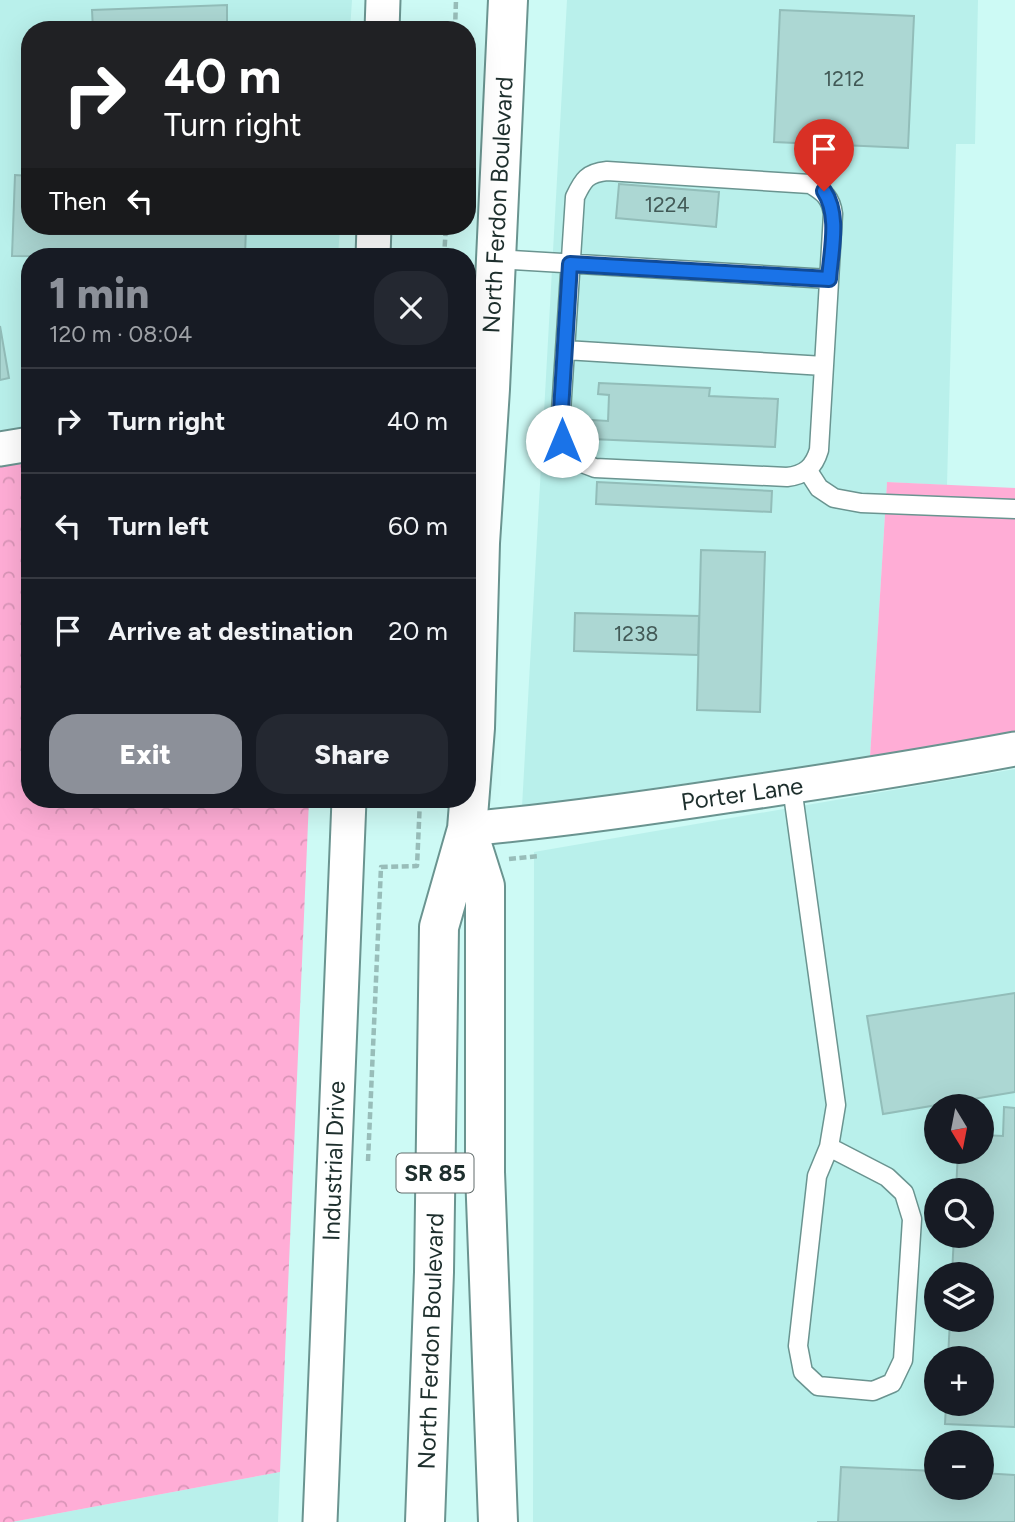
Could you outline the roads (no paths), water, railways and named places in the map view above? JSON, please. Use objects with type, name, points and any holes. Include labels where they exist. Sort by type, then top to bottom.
[{"type":"main road","name":"North Ferdon Boulevard","points":[[476,690],[480,543],[508,0]]},
{"type":"main road","name":"North Ferdon Boulevard","points":[[425,1522],[434,1272],[439,927],[467,828],[469,808]]},
{"type":"main road","name":"North Ferdon Boulevard","points":[[467,828],[485,886],[485,1172],[498,1522]]},
{"type":"street","points":[[382,21],[383,0]]},
{"type":"street","points":[[0,449],[21,446]]},
{"type":"street","name":"Porter Lane","points":[[467,828],[567,818],[792,787],[1015,749]]},
{"type":"street","name":"Industrial Drive","points":[[320,1522],[349,808]]},
{"type":"lane","points":[[620,172],[810,184],[824,191],[831,203],[833,214],[829,279],[819,450],[816,460],[807,471],[787,477],[595,468],[570,455],[562,441],[560,427],[575,197],[582,183],[593,173],[620,172]]},
{"type":"lane","points":[[496,259],[829,279]]},
{"type":"lane","points":[[565,350],[824,366]]},
{"type":"lane","points":[[807,471],[819,488],[834,498],[861,503],[1015,509]]},
{"type":"lane","points":[[792,787],[836,1105],[829,1147],[817,1176],[798,1346],[803,1372],[818,1386],[873,1391],[892,1383],[903,1360],[912,1219],[904,1193],[887,1177],[829,1147]]},
{"type":"lane","points":[[308,1522],[320,1522]]}]
